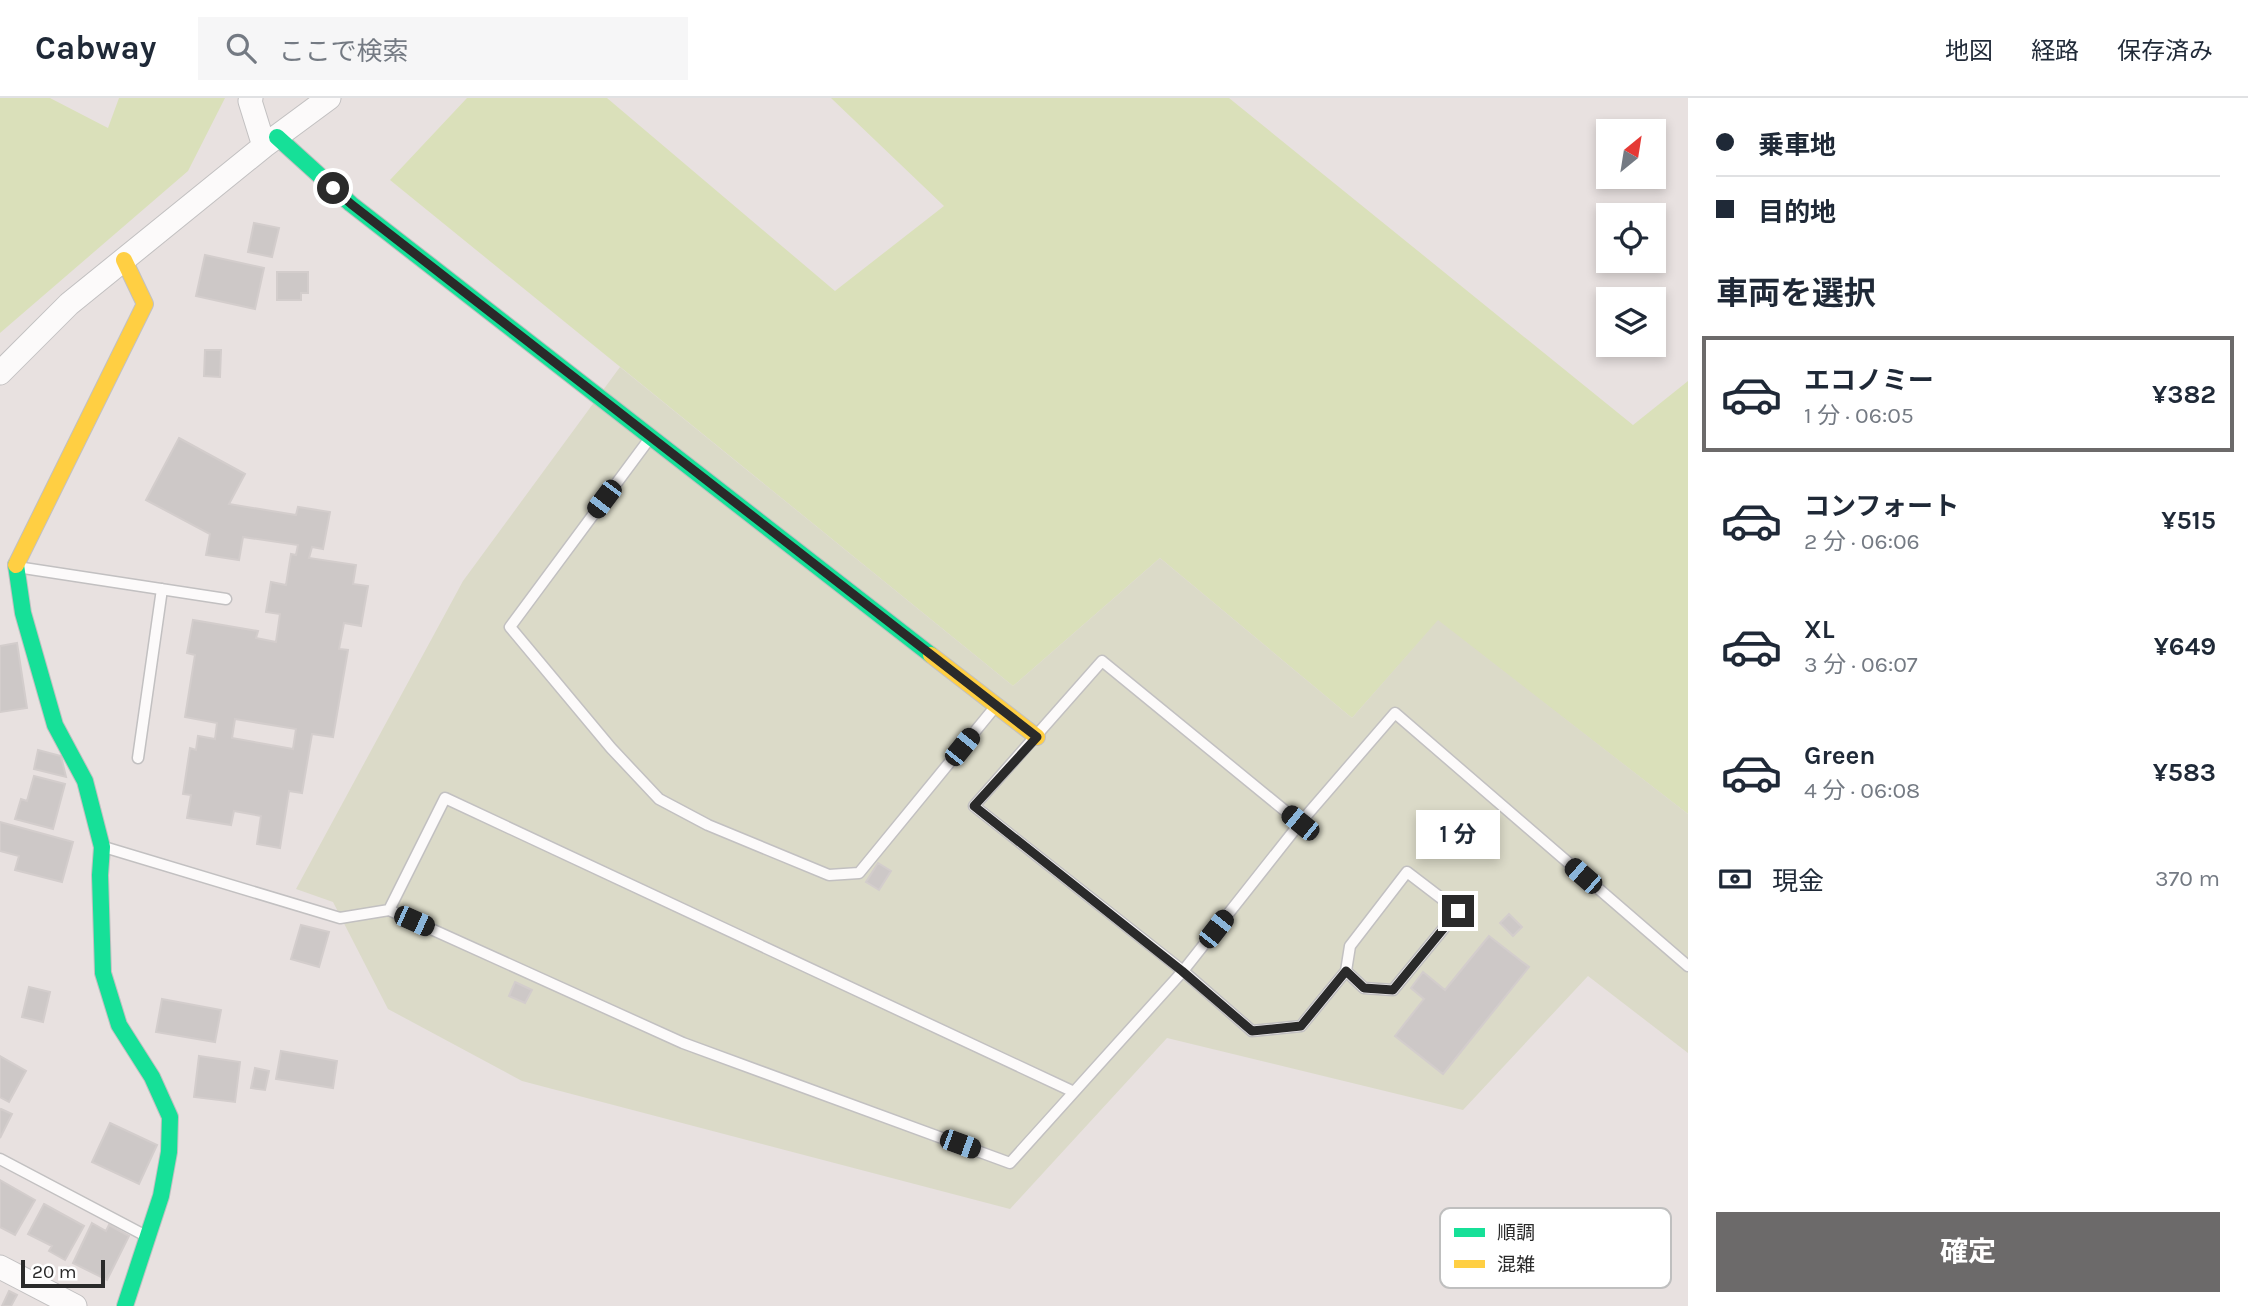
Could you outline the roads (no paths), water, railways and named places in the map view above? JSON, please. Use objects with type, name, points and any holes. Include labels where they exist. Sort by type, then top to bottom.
[{"type":"street","points":[[251,98],[250,101],[270,142],[1037,737]]},
{"type":"street","points":[[0,373],[69,303],[329,98]]},
{"type":"street","points":[[124,260],[145,304],[8,567],[55,725],[85,781],[102,847],[100,875],[103,973],[119,1025],[152,1077],[170,1117],[169,1152],[161,1196],[125,1306]]},
{"type":"street","points":[[0,1267],[75,1306]]},
{"type":"lane","points":[[652,436],[510,626],[611,748],[659,799],[708,825],[829,875],[859,873],[997,706]]},
{"type":"lane","points":[[8,567],[226,598]]},
{"type":"lane","points":[[138,758],[162,589]]},
{"type":"lane","points":[[1300,823],[1102,661],[974,806],[1182,971],[1252,1031],[1301,1026],[1346,971],[1350,946],[1407,872],[1458,911],[1393,990],[1364,988],[1346,971]]},
{"type":"lane","points":[[102,847],[340,918],[389,910],[684,1043],[1010,1163],[1182,971],[1300,823],[1395,713],[1688,966]]},
{"type":"lane","points":[[389,910],[445,798],[1074,1092]]},
{"type":"lane","points":[[0,1159],[148,1237]]}]
